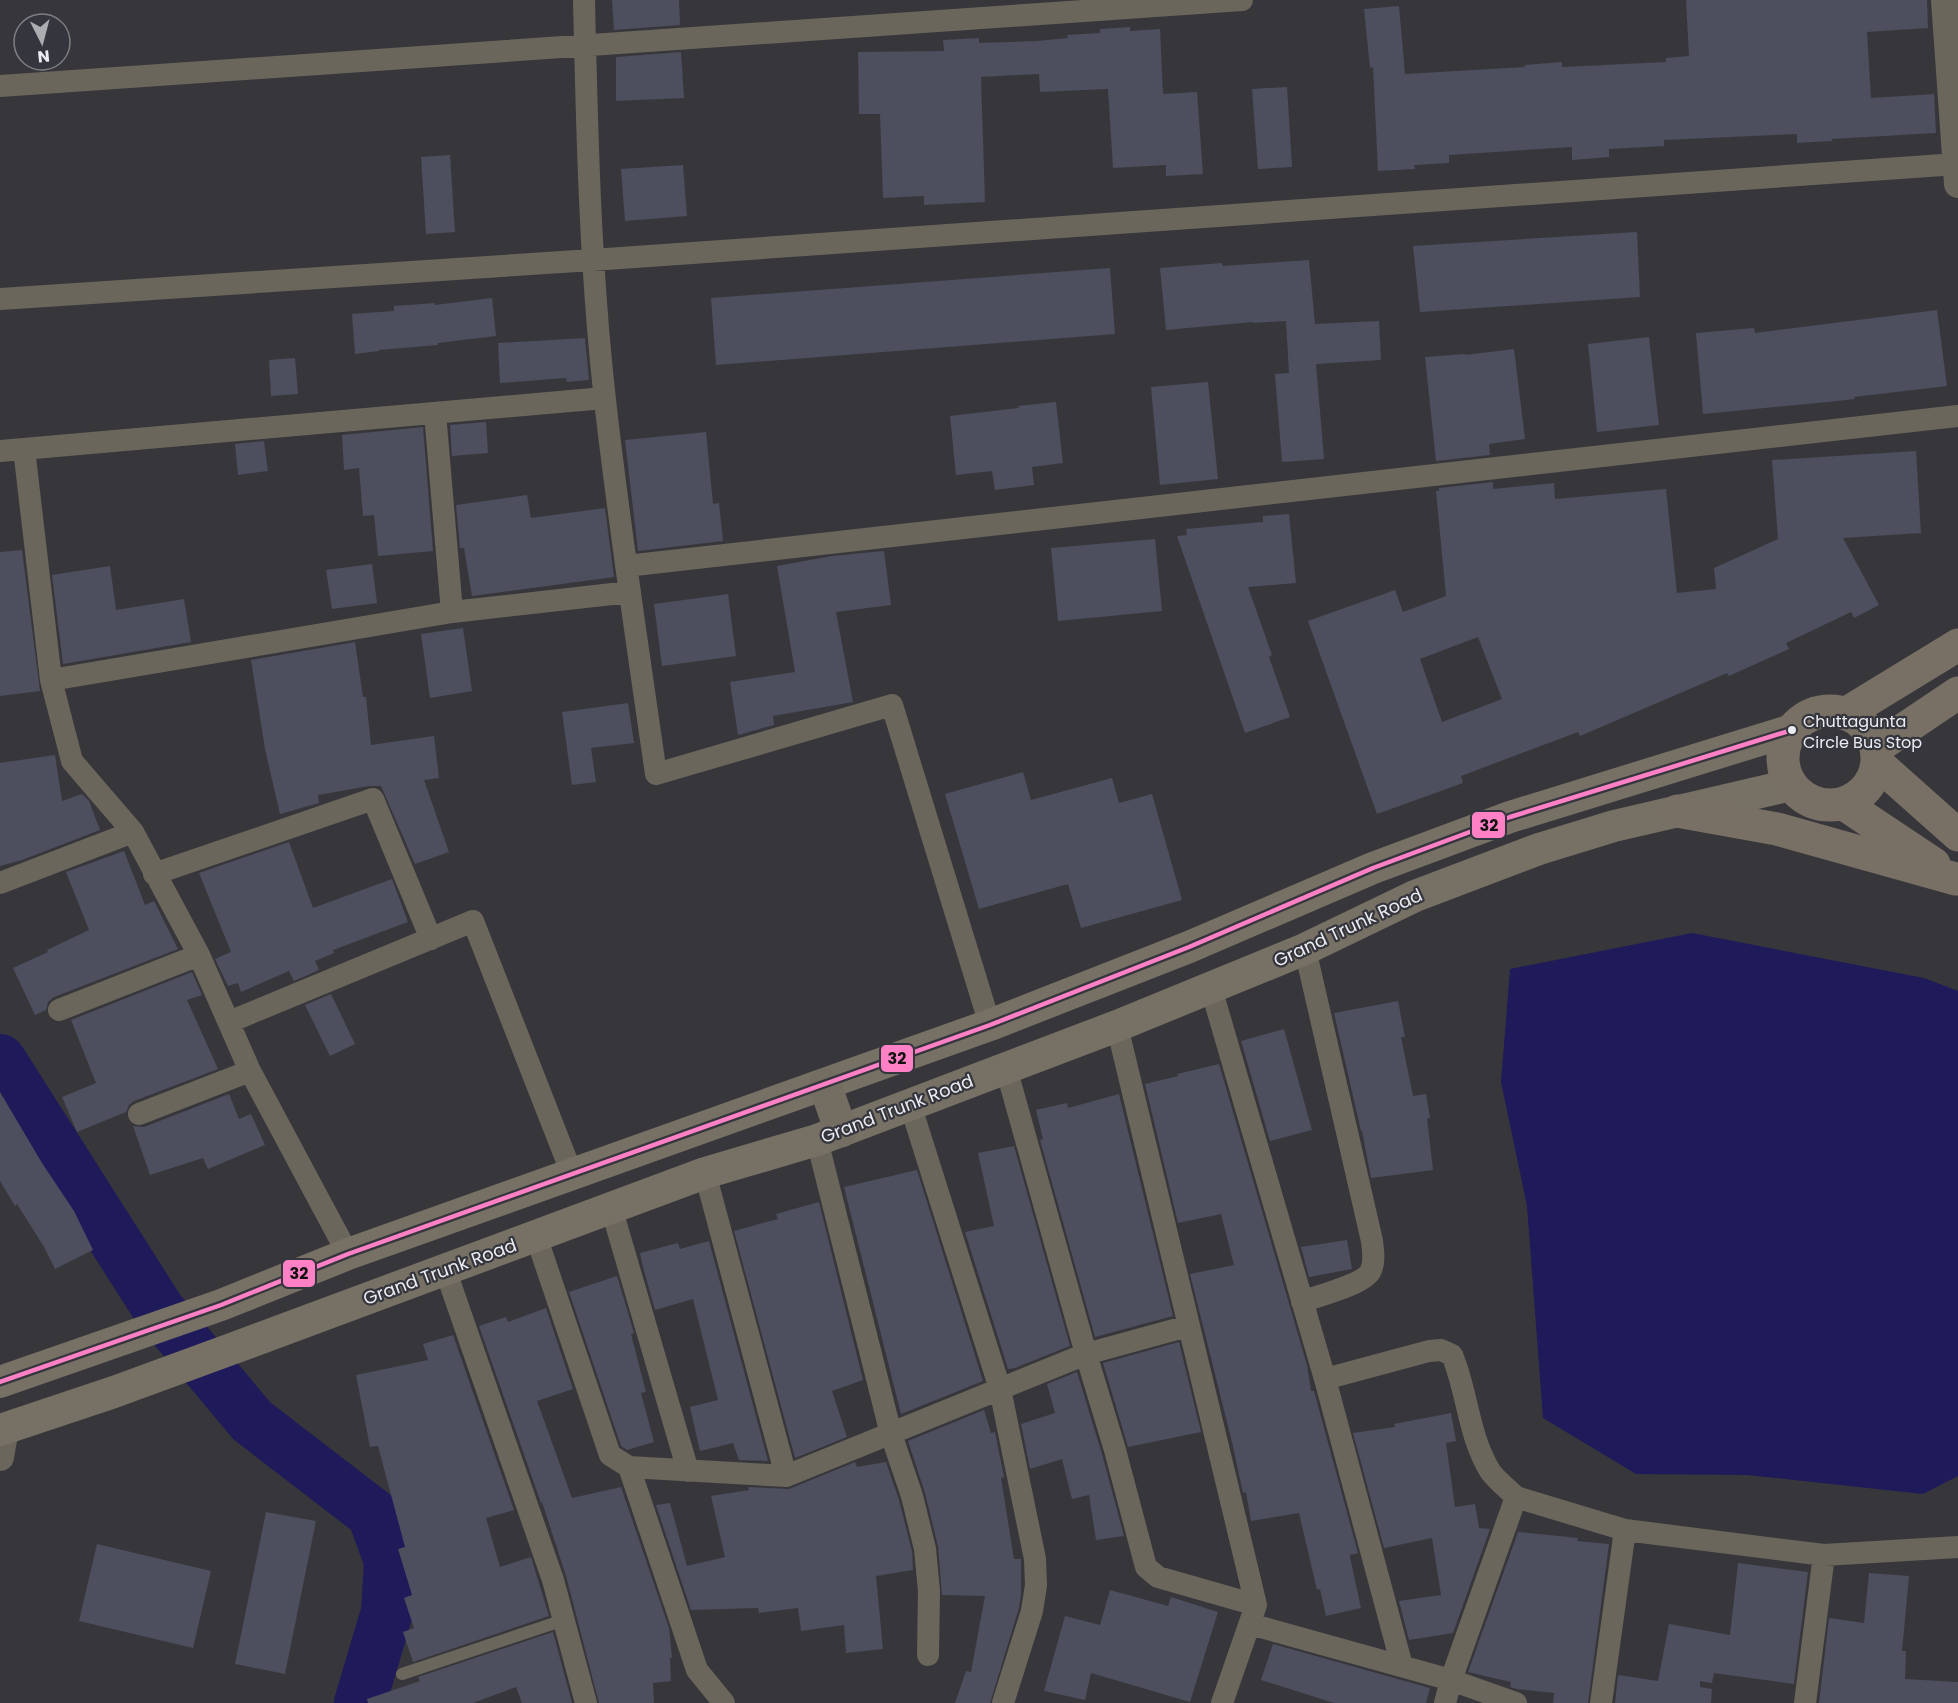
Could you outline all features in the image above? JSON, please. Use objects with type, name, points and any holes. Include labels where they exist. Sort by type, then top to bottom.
[{"type":"highway","points":[[1845,714],[1958,645]]},
{"type":"highway","points":[[1877,755],[1958,693]]},
{"type":"highway","points":[[1831,712],[1845,714],[1859,721],[1870,733],[1877,755],[1874,776],[1867,788],[1856,798],[1844,804],[1829,806],[1815,803],[1802,796],[1791,785],[1785,772],[1783,758],[1785,743],[1792,730],[1803,720],[1816,714],[1831,712]]},
{"type":"highway","points":[[1877,755],[1958,835]]},
{"type":"highway","points":[[1844,804],[1957,879]]},
{"type":"highway","points":[[1677,811],[1777,829],[1957,879]]},
{"type":"main road","points":[[0,1382],[221,1305],[348,1254],[990,1025],[1188,947],[1373,868],[1510,817],[1792,730]]},
{"type":"main road","name":"Grand Trunk Road","points":[[2,1438],[114,1392],[611,1207],[705,1173],[829,1135],[1117,1026],[1305,949],[1415,896],[1539,849],[1614,826],[1791,785]]},
{"type":"main road","points":[[825,1085],[829,1135]]},
{"type":"street","points":[[584,0],[592,260],[604,399],[656,774],[892,705],[990,1025]]},
{"type":"street","points":[[0,86],[1242,0]]},
{"type":"street","points":[[0,299],[1958,174],[1945,0]]},
{"type":"street","points":[[0,451],[604,399]]},
{"type":"street","points":[[435,413],[452,612]]},
{"type":"street","points":[[626,566],[1958,416]]},
{"type":"street","points":[[24,449],[51,680],[72,761],[133,832],[199,955],[250,1071],[348,1254]]},
{"type":"street","points":[[51,680],[452,612],[630,592]]},
{"type":"street","points":[[154,873],[373,799],[431,939]]},
{"type":"street","points":[[0,883],[133,832]]},
{"type":"street","points":[[229,1022],[473,921],[572,1174]]},
{"type":"street","points":[[1302,1302],[1362,1280],[1371,1272],[1373,1258],[1369,1229],[1305,949]]},
{"type":"street","points":[[59,1010],[199,955]]},
{"type":"street","points":[[1211,988],[1325,1379],[1402,1666]]},
{"type":"street","points":[[1117,1026],[1253,1614],[1222,1703]]},
{"type":"street","points":[[1006,1068],[1146,1567],[1158,1577],[1253,1614],[1516,1703]]},
{"type":"street","points":[[139,1114],[250,1071]]},
{"type":"street","points":[[910,1104],[1000,1389],[1035,1559],[1036,1585],[1032,1611],[1003,1703]]},
{"type":"street","points":[[829,1135],[891,1434],[912,1496],[924,1549],[929,1591],[928,1654]]},
{"type":"street","points":[[705,1173],[786,1476]]},
{"type":"street","points":[[611,1207],[688,1471]]},
{"type":"street","points":[[536,1236],[610,1455],[629,1467],[786,1476],[1086,1354],[1188,1326]]},
{"type":"street","points":[[446,1269],[553,1581],[586,1703]]},
{"type":"street","points":[[1325,1379],[1429,1352],[1440,1350],[1452,1355],[1459,1370],[1475,1438],[1491,1472],[1516,1497],[1625,1530],[1824,1556],[1958,1547]]},
{"type":"street","points":[[629,1467],[697,1670],[724,1703]]},
{"type":"street","points":[[1445,1703],[1451,1680],[1516,1497]]},
{"type":"street","points":[[1601,1703],[1625,1530]]},
{"type":"street","points":[[1805,1703],[1824,1556]]},
{"type":"lane","points":[[402,1674],[564,1620]]},
{"type":"shaded area","points":[[1692,933],[1924,978],[1958,991],[1958,1476],[1923,1494],[1747,1475],[1636,1474],[1543,1418],[1527,1206],[1501,1082],[1510,969]]},
{"type":"building","points":[[612,0],[679,0],[680,25],[614,30]]},
{"type":"building","points":[[1686,0],[1927,0],[1928,28],[1867,32],[1871,98],[1934,94],[1936,133],[1797,143],[1797,134],[1664,140],[1664,146],[1609,149],[1609,157],[1572,160],[1572,147],[1449,155],[1449,163],[1414,165],[1415,169],[1378,171],[1373,67],[1370,68],[1364,9],[1399,6],[1405,74],[1525,67],[1525,65],[1562,62],[1562,67],[1666,62],[1666,58],[1689,56]]},
{"type":"building","points":[[1130,27],[1130,31],[1160,29],[1163,94],[1197,92],[1203,174],[1166,176],[1166,165],[1113,168],[1108,89],[1040,92],[1039,74],[981,77],[985,202],[924,205],[924,196],[883,198],[880,114],[859,114],[858,52],[944,51],[943,40],[979,38],[979,43],[1037,41],[1068,38],[1067,35],[1100,33],[1100,29]]},
{"type":"building","points":[[681,52],[684,98],[616,101],[616,57]]},
{"type":"building","points":[[1287,87],[1292,167],[1258,169],[1252,89]]},
{"type":"building","points":[[450,155],[455,232],[426,234],[421,157]]},
{"type":"building","points":[[683,165],[687,216],[625,221],[621,169]]},
{"type":"building","points":[[1637,232],[1640,297],[1420,312],[1413,246]]},
{"type":"building","points":[[1309,260],[1315,324],[1379,321],[1381,360],[1316,364],[1324,459],[1282,462],[1275,374],[1289,373],[1286,321],[1166,330],[1160,268]]},
{"type":"building","points":[[1110,268],[1115,334],[716,365],[711,298]]},
{"type":"building","points":[[492,298],[496,336],[355,354],[352,314],[394,311],[394,306],[435,303],[435,305]]},
{"type":"building","points":[[1937,310],[1947,386],[1854,397],[1855,399],[1703,414],[1696,333],[1754,328],[1755,333]]},
{"type":"building","points":[[1649,337],[1659,425],[1597,432],[1588,344]]},
{"type":"building","points":[[585,338],[589,380],[567,382],[566,378],[500,383],[498,343]]},
{"type":"building","points":[[1514,349],[1525,439],[1489,444],[1490,455],[1436,461],[1425,357]]},
{"type":"building","points":[[295,358],[298,394],[271,396],[269,360]]},
{"type":"building","points":[[1208,382],[1218,479],[1160,485],[1151,387]]},
{"type":"building","points":[[1056,402],[1063,463],[1032,467],[1034,485],[995,490],[992,471],[956,475],[950,416]]},
{"type":"building","points":[[486,422],[488,453],[452,456],[450,425]]},
{"type":"building","points":[[423,427],[433,551],[378,556],[374,515],[363,516],[359,468],[344,470],[342,435]]},
{"type":"building","points":[[706,432],[713,504],[719,503],[723,541],[638,551],[625,440]]},
{"type":"building","points":[[264,441],[268,471],[238,475],[235,444]]},
{"type":"building","points":[[1916,451],[1921,533],[1843,538],[1879,605],[1854,618],[1851,612],[1786,643],[1789,649],[1729,676],[1727,673],[1580,736],[1578,732],[1461,776],[1463,783],[1377,814],[1308,621],[1395,590],[1403,612],[1446,596],[1436,491],[1439,491],[1439,488],[1493,482],[1493,489],[1554,483],[1555,499],[1666,489],[1677,593],[1716,589],[1714,568],[1778,539],[1772,460]],"holes":[[[1478,637],[1502,699],[1442,722],[1420,659]]]},
{"type":"building","points":[[527,495],[531,518],[605,508],[614,577],[472,596],[464,548],[460,548],[456,505]]},
{"type":"building","points":[[1289,514],[1296,583],[1248,587],[1272,655],[1269,657],[1290,717],[1245,733],[1177,536],[1187,535],[1186,529],[1263,522],[1263,516]]},
{"type":"building","points":[[1155,539],[1162,611],[1058,621],[1051,548]]},
{"type":"building","points":[[22,550],[40,691],[0,696],[0,552]]},
{"type":"building","points":[[884,551],[891,605],[836,612],[853,702],[773,716],[774,725],[738,735],[730,682],[795,672],[777,566],[832,556]]},
{"type":"building","points":[[372,564],[377,603],[332,609],[326,570]]},
{"type":"building","points":[[110,566],[116,610],[184,599],[191,642],[63,664],[52,575]]},
{"type":"building","points":[[728,594],[736,656],[662,666],[654,604]]},
{"type":"building","points":[[463,628],[472,691],[430,698],[421,634]]},
{"type":"building","points":[[355,642],[363,697],[366,697],[371,745],[434,736],[439,778],[424,780],[449,852],[415,864],[381,786],[318,795],[319,803],[280,814],[265,749],[251,660]]},
{"type":"building","points":[[628,703],[634,743],[591,748],[596,782],[572,785],[562,712]]},
{"type":"building","points":[[55,755],[62,801],[82,794],[89,801],[100,830],[22,860],[0,866],[0,763]]},
{"type":"building","points":[[1023,772],[1031,800],[1112,778],[1119,803],[1152,794],[1182,900],[1081,928],[1068,884],[979,909],[945,794]]},
{"type":"building","points":[[289,842],[313,908],[392,879],[408,922],[333,950],[334,953],[315,961],[319,970],[294,981],[289,971],[241,992],[238,983],[228,986],[215,959],[231,952],[199,873]]},
{"type":"building","points":[[124,851],[145,905],[154,901],[178,949],[54,997],[48,1002],[46,1010],[35,1015],[13,968],[89,930],[66,872]]},
{"type":"building","points":[[192,972],[202,995],[187,1000],[218,1069],[134,1101],[126,1112],[77,1132],[62,1097],[96,1083],[71,1020]]},
{"type":"building","points":[[331,994],[355,1044],[330,1056],[305,1005]]},
{"type":"building","points":[[1398,1001],[1405,1037],[1401,1037],[1413,1096],[1426,1094],[1433,1170],[1371,1178],[1334,1013]]},
{"type":"building","points":[[1284,1029],[1312,1130],[1270,1141],[1241,1041]]},
{"type":"building","points":[[1219,1064],[1307,1365],[1311,1391],[1314,1391],[1358,1553],[1350,1557],[1361,1608],[1326,1616],[1320,1589],[1317,1590],[1299,1513],[1251,1521],[1246,1492],[1243,1493],[1190,1274],[1234,1265],[1221,1214],[1178,1223],[1145,1084]]},
{"type":"building","points":[[0,1092],[42,1163],[74,1211],[93,1250],[55,1269],[44,1247],[0,1181]]},
{"type":"building","points":[[229,1094],[239,1119],[251,1114],[265,1145],[208,1169],[203,1158],[150,1175],[133,1126],[144,1127]]},
{"type":"building","points":[[1119,1094],[1173,1316],[1095,1337],[1040,1140],[1043,1139],[1036,1110],[1067,1103],[1068,1108]]},
{"type":"building","points":[[1014,1146],[1070,1346],[1008,1369],[965,1232],[994,1226],[978,1153]]},
{"type":"building","points":[[917,1170],[983,1381],[901,1414],[844,1187]]},
{"type":"building","points":[[819,1202],[863,1380],[832,1391],[847,1437],[795,1458],[734,1231],[778,1219],[776,1214]]},
{"type":"building","points":[[1347,1240],[1352,1269],[1309,1277],[1301,1247]]},
{"type":"building","points":[[709,1241],[768,1461],[739,1460],[733,1443],[700,1451],[690,1407],[718,1400],[693,1299],[655,1310],[643,1267],[640,1253],[678,1243],[680,1249]]},
{"type":"building","points":[[617,1276],[634,1333],[631,1334],[646,1392],[641,1393],[654,1442],[627,1450],[621,1446],[569,1292]]},
{"type":"building","points":[[546,1308],[573,1389],[537,1401],[572,1498],[621,1487],[669,1628],[672,1658],[670,1658],[671,1681],[653,1683],[654,1703],[599,1703],[566,1576],[479,1326],[506,1317],[508,1322]]},
{"type":"building","points":[[453,1335],[514,1510],[486,1518],[500,1567],[531,1557],[549,1616],[413,1662],[403,1632],[414,1628],[404,1598],[412,1595],[398,1549],[405,1547],[378,1446],[370,1447],[356,1375],[428,1360],[423,1344]]},
{"type":"building","points":[[1179,1342],[1201,1432],[1128,1447],[1103,1363]]},
{"type":"building","points":[[1077,1372],[1124,1536],[1096,1540],[1089,1495],[1072,1499],[1062,1459],[1030,1469],[1021,1424],[1055,1413],[1047,1384]]},
{"type":"building","points":[[984,1410],[991,1433],[995,1432],[1004,1477],[1001,1478],[1014,1559],[1021,1559],[1021,1594],[1019,1608],[990,1703],[955,1703],[966,1671],[971,1672],[985,1596],[942,1595],[938,1546],[925,1493],[908,1441]]},
{"type":"building","points":[[1451,1413],[1456,1441],[1446,1443],[1455,1507],[1475,1504],[1479,1528],[1490,1529],[1453,1633],[1409,1640],[1399,1601],[1441,1595],[1432,1538],[1384,1548],[1353,1433],[1395,1427],[1394,1424]]},
{"type":"building","points":[[855,1462],[857,1467],[886,1462],[899,1500],[912,1551],[913,1570],[876,1576],[883,1649],[846,1653],[844,1625],[801,1631],[798,1608],[759,1613],[758,1608],[691,1610],[656,1505],[670,1503],[687,1566],[725,1557],[711,1496],[749,1490],[748,1487],[789,1489]]},
{"type":"building","points":[[266,1512],[316,1521],[285,1674],[235,1664]]},
{"type":"building","points":[[1518,1532],[1578,1538],[1577,1541],[1609,1544],[1588,1703],[1553,1703],[1554,1693],[1517,1689],[1510,1687],[1511,1682],[1468,1672]]},
{"type":"building","points":[[97,1544],[211,1571],[193,1648],[79,1621]]},
{"type":"building","points":[[1738,1563],[1808,1572],[1794,1684],[1714,1673],[1712,1683],[1700,1681],[1700,1687],[1712,1689],[1711,1703],[1615,1703],[1618,1675],[1658,1681],[1669,1624],[1730,1635]]},
{"type":"building","points":[[1869,1573],[1909,1576],[1902,1651],[1906,1651],[1905,1679],[1958,1682],[1958,1703],[1819,1703],[1829,1618],[1864,1623]]},
{"type":"building","points":[[1110,1590],[1168,1606],[1171,1597],[1218,1612],[1190,1702],[1091,1673],[1085,1700],[1044,1691],[1065,1616],[1100,1625]]},
{"type":"building","points":[[553,1632],[572,1703],[522,1703],[516,1687],[473,1703],[368,1703],[367,1699],[420,1681],[418,1677]]},
{"type":"building","points":[[1273,1644],[1430,1688],[1426,1703],[1334,1703],[1261,1680]]},
{"type":"waterway","points":[[0,1060],[159,1310],[252,1421],[373,1514],[390,1561],[387,1612],[360,1703]]},
{"type":"transit line","name":"32","points":[[0,1382],[221,1305],[348,1254],[990,1025],[1189,947],[1373,868],[1510,817],[1792,730]]},
{"type":"place","name":"Chuttagunta Circle Bus Stop","points":[[1792,730]]}]
